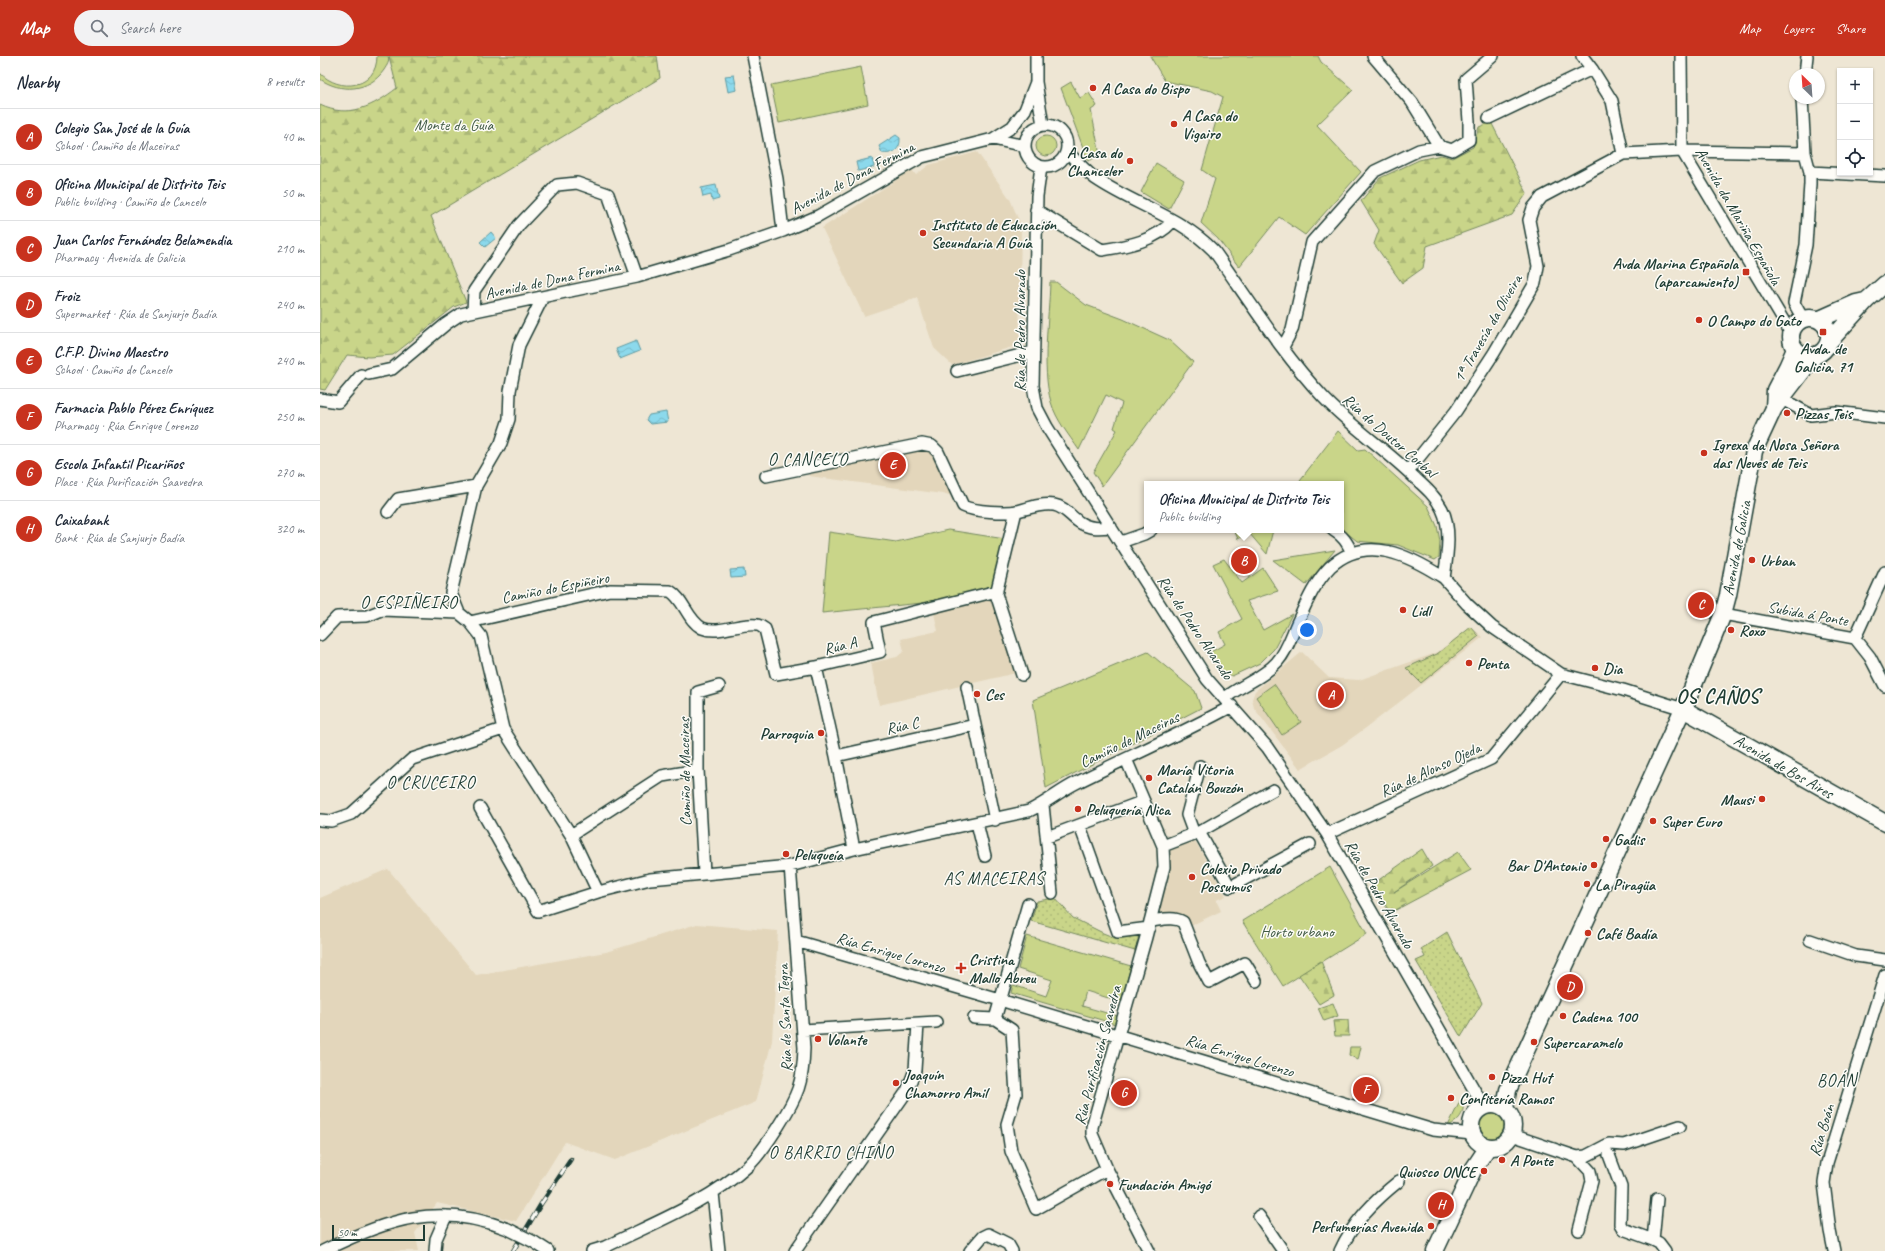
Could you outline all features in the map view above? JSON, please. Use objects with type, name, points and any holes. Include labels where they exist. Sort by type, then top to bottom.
[{"type":"main road","points":[[1867,300],[1820,318],[1814,317],[1797,331],[1806,356],[1815,356],[1823,350],[1867,300],[1885,284]]},
{"type":"main road","points":[[1820,318],[1828,328],[1829,342]]},
{"type":"main road","name":"Avenida de Galicia","points":[[1778,404],[1775,390],[1787,367],[1797,331]]},
{"type":"main road","name":"Avenida de Galicia","points":[[1494,1107],[1508,1090],[1683,709],[1723,614],[1728,595],[1754,451],[1778,404],[1815,356]]},
{"type":"main road","name":"Avenida de Bos Aires","points":[[1683,709],[1885,823]]},
{"type":"main road","points":[[1435,1251],[1474,1168],[1479,1140],[1472,1121],[1479,1110],[1494,1107],[1512,1121],[1512,1135],[1502,1145],[1479,1140]]},
{"type":"street","points":[[753,56],[777,179],[783,231]]},
{"type":"street","points":[[1036,56],[1036,82],[1043,125]]},
{"type":"street","points":[[1373,56],[1412,102],[1438,146]]},
{"type":"street","points":[[1283,347],[1292,330],[1312,242],[1375,171],[1419,150],[1438,146],[1452,150],[1469,140],[1466,79],[1493,56]]},
{"type":"street","points":[[1582,56],[1612,101],[1623,154]]},
{"type":"street","name":"Avenida da Mariña Española","points":[[1681,56],[1682,151],[1768,298],[1781,316],[1797,331]]},
{"type":"street","points":[[1806,68],[1808,56]]},
{"type":"street","points":[[1489,118],[1592,69]]},
{"type":"street","points":[[993,140],[1012,127],[1025,110],[1036,82]]},
{"type":"street","points":[[1797,331],[1794,303],[1806,245],[1810,172],[1805,153],[1802,104]]},
{"type":"street","points":[[1043,125],[1050,125],[1061,130],[1067,140],[1067,151],[1064,159],[1049,167],[1041,167],[1029,159],[1025,146],[1026,140],[1032,130],[1043,125]]},
{"type":"street","points":[[993,140],[1025,146]]},
{"type":"street","name":"Avenida de Dona Fermina","points":[[320,399],[338,402],[365,374],[392,369],[446,324],[461,314],[637,277],[729,250],[783,231],[818,216],[922,157],[993,140]]},
{"type":"street","name":"Rúa do Doutor Corbal","points":[[1067,151],[1096,179],[1173,221],[1204,241],[1214,251],[1283,347],[1330,404],[1408,471],[1434,496],[1442,510],[1446,526],[1447,553],[1444,578]]},
{"type":"street","name":"1ª Travesía da Oliveira","points":[[1408,471],[1456,411],[1494,353],[1535,283],[1538,266],[1529,220],[1533,208],[1542,197],[1623,154],[1682,151],[1805,153]]},
{"type":"street","name":"Rúa de Pedro Alvarado","points":[[1041,167],[1036,210],[1033,352],[1033,386],[1037,408],[1047,427],[1207,679],[1267,747],[1286,772],[1327,834],[1494,1107]]},
{"type":"street","points":[[1810,172],[1885,176]]},
{"type":"street","name":"Avenida de Dona Fermina","points":[[473,311],[474,291],[519,225],[557,185],[577,183],[608,194],[637,277]]},
{"type":"street","points":[[1036,210],[1102,250],[1136,244],[1167,228],[1173,221]]},
{"type":"street","points":[[543,297],[519,345],[510,391],[509,419],[501,443],[476,486],[451,593],[459,613],[470,622],[481,636],[503,729],[571,835],[598,892]]},
{"type":"street","points":[[957,371],[1033,352]]},
{"type":"street","points":[[1778,404],[1811,415],[1836,412],[1885,418]]},
{"type":"street","points":[[766,476],[922,444],[932,446],[938,452],[963,506],[971,510],[1016,511],[1053,505],[1062,507],[1079,522],[1088,527],[1097,529],[1111,527]]},
{"type":"street","points":[[388,512],[398,499],[476,486]]},
{"type":"street","points":[[1016,511],[996,594],[1022,675]]},
{"type":"street","points":[[1120,542],[1146,533]]},
{"type":"street","points":[[1338,533],[1346,540],[1352,553]]},
{"type":"street","name":"Camiño de Maceiras","points":[[719,686],[698,692],[698,770],[704,873],[790,866],[854,849],[995,820],[1029,811],[1042,805],[1075,783],[1202,722],[1277,662],[1285,652],[1307,602],[1322,577],[1340,560],[1352,553],[1371,551],[1402,554],[1424,565],[1444,578]]},
{"type":"street","points":[[1855,638],[1885,572]]},
{"type":"street","points":[[1444,578],[1492,627],[1561,674],[1623,690],[1683,709]]},
{"type":"street","name":"Camiño do Espiñeiro","points":[[470,622],[610,590],[670,591],[677,595],[690,617],[701,627],[711,630],[758,624],[765,629],[776,674]]},
{"type":"street","name":"Rúa A","points":[[776,674],[816,667],[880,652],[874,622],[997,590]]},
{"type":"street","points":[[320,635],[337,617],[367,616],[382,610],[459,613]]},
{"type":"street","name":"Subida á Ponte","points":[[1723,614],[1855,638],[1870,657],[1885,686]]},
{"type":"street","points":[[816,667],[836,756],[854,849]]},
{"type":"street","name":"Rúa de Alonso Ojeda","points":[[1327,834],[1491,759],[1561,674]]},
{"type":"street","points":[[967,687],[995,820]]},
{"type":"street","name":"Rúa C","points":[[836,756],[975,725]]},
{"type":"street","points":[[320,820],[331,821],[351,814],[412,759],[503,729]]},
{"type":"street","name":"Rúa Purificación Saavedra","points":[[1126,759],[1162,846],[1164,866],[1149,925],[1092,1127],[1092,1134],[1107,1169],[1149,1251]]},
{"type":"street","points":[[1200,766],[1188,815],[1196,833],[1230,887],[1310,844]]},
{"type":"street","points":[[571,835],[662,776],[698,770]]},
{"type":"street","points":[[1162,846],[1196,833],[1273,790]]},
{"type":"street","points":[[1047,837],[1144,801]]},
{"type":"street","points":[[1042,805],[1047,837],[1052,893]]},
{"type":"street","points":[[480,808],[538,911],[598,892],[650,879],[704,873]]},
{"type":"street","points":[[977,823],[985,856]]},
{"type":"street","points":[[1080,826],[1118,932],[1169,919],[1178,919],[1183,922],[1199,963],[1209,982],[1246,964],[1256,981]]},
{"type":"street","name":"Rúa de Santa Tegra","points":[[592,1251],[604,1247],[712,1193],[749,1166],[769,1141],[794,1101],[803,1074],[802,1030],[796,941],[792,911],[790,866]]},
{"type":"street","points":[[995,1019],[1028,904]]},
{"type":"street","points":[[1810,940],[1856,956],[1885,960]]},
{"type":"street","name":"Rúa Enrique Lorenzo","points":[[796,941],[1000,1000],[1433,1130],[1479,1140]]},
{"type":"street","name":"Rúa Boán","points":[[1834,1251],[1824,1183],[1827,1163],[1885,975]]},
{"type":"street","points":[[974,1018],[995,1019],[1012,1030],[1016,1094],[1007,1124],[1011,1151],[1036,1209],[1107,1169]]},
{"type":"street","points":[[802,1030],[936,1022]]},
{"type":"street","points":[[795,1251],[907,1091],[915,1070],[918,1024]]},
{"type":"street","points":[[1512,1135],[1577,1157],[1586,1156],[1609,1144],[1624,1145],[1680,1126]]},
{"type":"street","points":[[1609,1155],[1621,1187],[1620,1224],[1623,1229],[1659,1243],[1665,1251]]},
{"type":"street","points":[[1577,1157],[1590,1171],[1592,1181],[1579,1230]]},
{"type":"street","points":[[1340,1251],[1352,1228],[1372,1204],[1399,1181]]},
{"type":"street","points":[[712,1193],[719,1251]]},
{"type":"street","points":[[1653,1240],[1657,1199]]},
{"type":"street","points":[[435,1251],[436,1239],[446,1216]]},
{"type":"street","points":[[323,1251],[360,1232],[390,1223],[415,1218],[446,1216],[480,1219],[508,1229],[548,1251]]},
{"type":"street","points":[[1259,1216],[1283,1251]]},
{"type":"street","points":[[970,1251],[982,1237],[988,1234],[1008,1244],[1012,1251]]},
{"type":"shaded area","name":"Instituto de Educación Secundaria A Guía","points":[[977,152],[1010,199],[1021,226],[1019,345],[952,365],[934,348],[917,298],[864,316],[822,228],[912,170],[916,175],[929,165]]},
{"type":"shaded area","points":[[926,449],[931,451],[950,486],[950,495],[809,476],[809,472]]},
{"type":"shaded area","points":[[992,596],[1016,673],[879,705],[871,663],[897,657],[904,651],[901,639],[938,631],[933,609]]},
{"type":"shaded area","points":[[1471,627],[1483,637],[1370,725],[1342,745],[1300,769],[1254,708],[1252,699],[1255,691],[1302,652],[1329,678],[1359,680],[1436,653]]},
{"type":"shaded area","name":"Colexio Privado Possumus","points":[[1195,841],[1226,896],[1216,900],[1221,911],[1190,926],[1187,917],[1155,911],[1162,887],[1167,888],[1170,868],[1169,851]]},
{"type":"shaded area","points":[[388,869],[476,975],[606,952],[697,924],[778,931],[772,1041],[756,1102],[615,1160],[565,1142],[516,1221],[437,1203],[415,1233],[419,1251],[320,1251],[320,898]]},
{"type":"green space","points":[[377,56],[388,56],[389,60],[384,70],[370,83],[354,88],[345,88],[336,87],[320,79],[320,73],[328,79],[346,85],[364,81],[371,75],[375,67]]},
{"type":"green space","name":"Monte da Guía","points":[[389,56],[657,56],[660,78],[431,216],[466,302],[454,307],[393,355],[369,357],[347,355],[325,390],[320,389],[320,105],[341,111],[351,111],[370,105],[397,88]]},
{"type":"green space","points":[[1150,56],[1318,56],[1321,62],[1353,90],[1317,125],[1361,172],[1305,235],[1279,217],[1239,267],[1218,239],[1201,223],[1215,179],[1202,170],[1223,97],[1212,91],[1165,81]]},
{"type":"green space","points":[[861,67],[868,104],[779,123],[771,85]]},
{"type":"green space","points":[[1071,82],[1080,98],[1089,93],[1097,106],[1091,110],[1100,155],[1088,161],[1061,88]]},
{"type":"green space","points":[[1491,122],[1527,193],[1512,215],[1427,246],[1423,268],[1402,283],[1374,244],[1379,230],[1361,201],[1380,178],[1419,160],[1441,155],[1452,158],[1473,147],[1479,127]]},
{"type":"green space","points":[[1046,136],[1053,139],[1056,146],[1053,153],[1046,156],[1039,153],[1036,146],[1039,139]]},
{"type":"green space","points":[[1156,163],[1184,180],[1169,209],[1141,192]]},
{"type":"green space","points":[[1050,282],[1056,282],[1086,305],[1123,319],[1169,340],[1193,362],[1102,486],[1093,472],[1117,430],[1114,428],[1122,403],[1106,395],[1079,450],[1053,409],[1048,388],[1046,374],[1046,343]]},
{"type":"green space","points":[[1338,431],[1358,450],[1365,449],[1428,506],[1437,526],[1440,541],[1439,557],[1435,560],[1398,545],[1357,541],[1344,530],[1344,481],[1299,481]]},
{"type":"green space","points":[[948,530],[1005,539],[992,596],[822,613],[829,532],[896,542]]},
{"type":"green space","points":[[1235,533],[1249,533],[1238,539]]},
{"type":"green space","points":[[1249,533],[1272,533],[1267,554]]},
{"type":"green space","points":[[1335,550],[1306,585],[1273,560]]},
{"type":"green space","points":[[1224,559],[1242,583],[1263,568],[1278,591],[1247,601],[1263,630],[1292,614],[1274,649],[1260,663],[1232,676],[1222,672],[1209,653],[1225,644],[1219,632],[1242,619],[1213,564]]},
{"type":"green space","points":[[1471,627],[1479,636],[1421,683],[1406,668],[1437,654]]},
{"type":"green space","points":[[1148,652],[1195,691],[1201,708],[1046,788],[1033,700]]},
{"type":"green space","points":[[1274,684],[1301,722],[1282,735],[1256,697]]},
{"type":"green space","points":[[1422,849],[1432,866],[1394,892],[1458,852],[1471,870],[1390,913],[1373,884]]},
{"type":"green space","name":"Horto urbano","points":[[1330,867],[1367,934],[1283,986],[1242,921]]},
{"type":"green space","points":[[1055,898],[1073,918],[1103,933],[1113,937],[1139,936],[1135,951],[1031,921],[1037,901]]},
{"type":"green space","points":[[1447,932],[1482,1003],[1461,1037],[1416,961],[1425,957],[1421,949]]},
{"type":"green space","points":[[1027,936],[1131,966],[1121,1002],[1086,991],[1082,1006],[1117,1016],[1115,1024],[1011,993],[1013,985],[1046,996],[1052,980],[1018,969]]},
{"type":"green space","points":[[1321,961],[1334,995],[1319,1004],[1299,975]]},
{"type":"green space","points":[[1333,1003],[1338,1016],[1324,1021],[1318,1008]]},
{"type":"green space","points":[[1348,1020],[1349,1036],[1335,1036],[1333,1021]]},
{"type":"green space","points":[[1350,1047],[1361,1047],[1358,1060],[1349,1055]]},
{"type":"green space","points":[[1462,1097],[1463,1111],[1456,1121],[1448,1126]]},
{"type":"green space","points":[[1492,1114],[1501,1117],[1504,1126],[1501,1135],[1492,1138],[1483,1135],[1480,1126],[1483,1117]]},
{"type":"water","points":[[734,75],[737,90],[728,92],[725,76]]},
{"type":"water","points":[[896,135],[900,138],[897,149],[889,153],[882,153],[879,146]]},
{"type":"water","points":[[872,158],[874,167],[858,171],[856,162]]},
{"type":"water","points":[[716,185],[719,199],[712,201],[711,195],[703,197],[701,188]]},
{"type":"water","points":[[491,232],[496,238],[485,247],[480,242]]},
{"type":"water","points":[[636,341],[640,351],[620,359],[616,349]]},
{"type":"water","points":[[666,412],[668,422],[650,424],[646,420],[649,415]]},
{"type":"water","points":[[744,569],[745,577],[731,578],[730,570]]},
{"type":"railway","points":[[513,1251],[541,1204],[571,1159]]},
{"type":"place","name":"A Casa do Bispo","points":[[1093,88]]},
{"type":"place","name":"A Casa do Vigairo","points":[[1174,124]]},
{"type":"place","name":"A Casa do Chanceler","points":[[1130,161]]},
{"type":"place","name":"Instituto de Educación Secundaria A Guía","points":[[923,233]]},
{"type":"place","name":"Avda Marina Española (aparcamiento)","points":[[1746,272]]},
{"type":"place","name":"O Campo do Gato","points":[[1699,320]]},
{"type":"place","name":"Avda. de Galicia, 71","points":[[1823,332]]},
{"type":"place","name":"Pizzas Teis","points":[[1787,413]]},
{"type":"place","name":"Igrexa da Nosa Señora das Neves de Teis","points":[[1704,453]]},
{"type":"place","name":"C.F.P. Divino Maestro","points":[[893,465]]},
{"type":"place","name":"Urban","points":[[1752,560]]},
{"type":"place","name":"Oficina Municipal de Distrito Teis","points":[[1244,561]]},
{"type":"place","name":"Juan Carlos Fernández Belamendia","points":[[1701,605]]},
{"type":"place","name":"Lidl","points":[[1403,610]]},
{"type":"place","name":"Roxo","points":[[1731,630]]},
{"type":"place","name":"Penta","points":[[1469,663]]},
{"type":"place","name":"Dia","points":[[1595,668]]},
{"type":"place","name":"Ces","points":[[977,694]]},
{"type":"place","name":"Colegio San José de la Guía","points":[[1331,695]]},
{"type":"place","name":"Parroquia","points":[[821,733]]},
{"type":"place","name":"María Vitoria Catalán Bouzón","points":[[1149,778]]},
{"type":"place","name":"Mausi","points":[[1762,799]]},
{"type":"place","name":"Peluquería Nica","points":[[1078,809]]},
{"type":"place","name":"Super Euro","points":[[1653,821]]},
{"type":"place","name":"Gadis","points":[[1606,839]]},
{"type":"place","name":"Peluqueía","points":[[786,854]]},
{"type":"place","name":"Bar D'Antonio","points":[[1594,865]]},
{"type":"place","name":"Colexio Privado Possumus","points":[[1192,877]]},
{"type":"place","name":"La Piragüa","points":[[1587,884]]},
{"type":"place","name":"Café Badía","points":[[1588,933]]},
{"type":"place","name":"Cristina Mallo Abreu","points":[[961,968]]},
{"type":"place","name":"Froiz","points":[[1570,987]]},
{"type":"place","name":"Cadena 100","points":[[1563,1016]]},
{"type":"place","name":"Volante","points":[[818,1039]]},
{"type":"place","name":"Supercaramelo","points":[[1534,1042]]},
{"type":"place","name":"Pizza Hut","points":[[1492,1077]]},
{"type":"place","name":"Joaquín Chamorro Amil","points":[[896,1083]]},
{"type":"place","name":"Farmacia Pablo Pérez Enríquez","points":[[1366,1090]]},
{"type":"place","name":"Escola Infantil Picariños","points":[[1124,1093]]},
{"type":"place","name":"Confitería Ramos","points":[[1451,1098]]},
{"type":"place","name":"A Ponte","points":[[1502,1160]]},
{"type":"place","name":"Quiosco ONCE","points":[[1484,1171]]},
{"type":"place","name":"Fundación Amigó","points":[[1110,1184]]},
{"type":"place","name":"Caixabank","points":[[1441,1205]]},
{"type":"place","name":"Perfumerías Avenida","points":[[1431,1226]]},
{"type":"district","name":"O CANCELO","points":[[808,459]]},
{"type":"district","name":"O ESPIÑEIRO","points":[[409,602]]},
{"type":"district","name":"OS CAÑOS","points":[[1718,696]]},
{"type":"district","name":"O CRUCEIRO","points":[[431,782]]},
{"type":"district","name":"AS MACEIRAS","points":[[994,878]]},
{"type":"district","name":"BOÁN","points":[[1837,1080]]},
{"type":"district","name":"O BARRIO CHINO","points":[[831,1152]]}]
